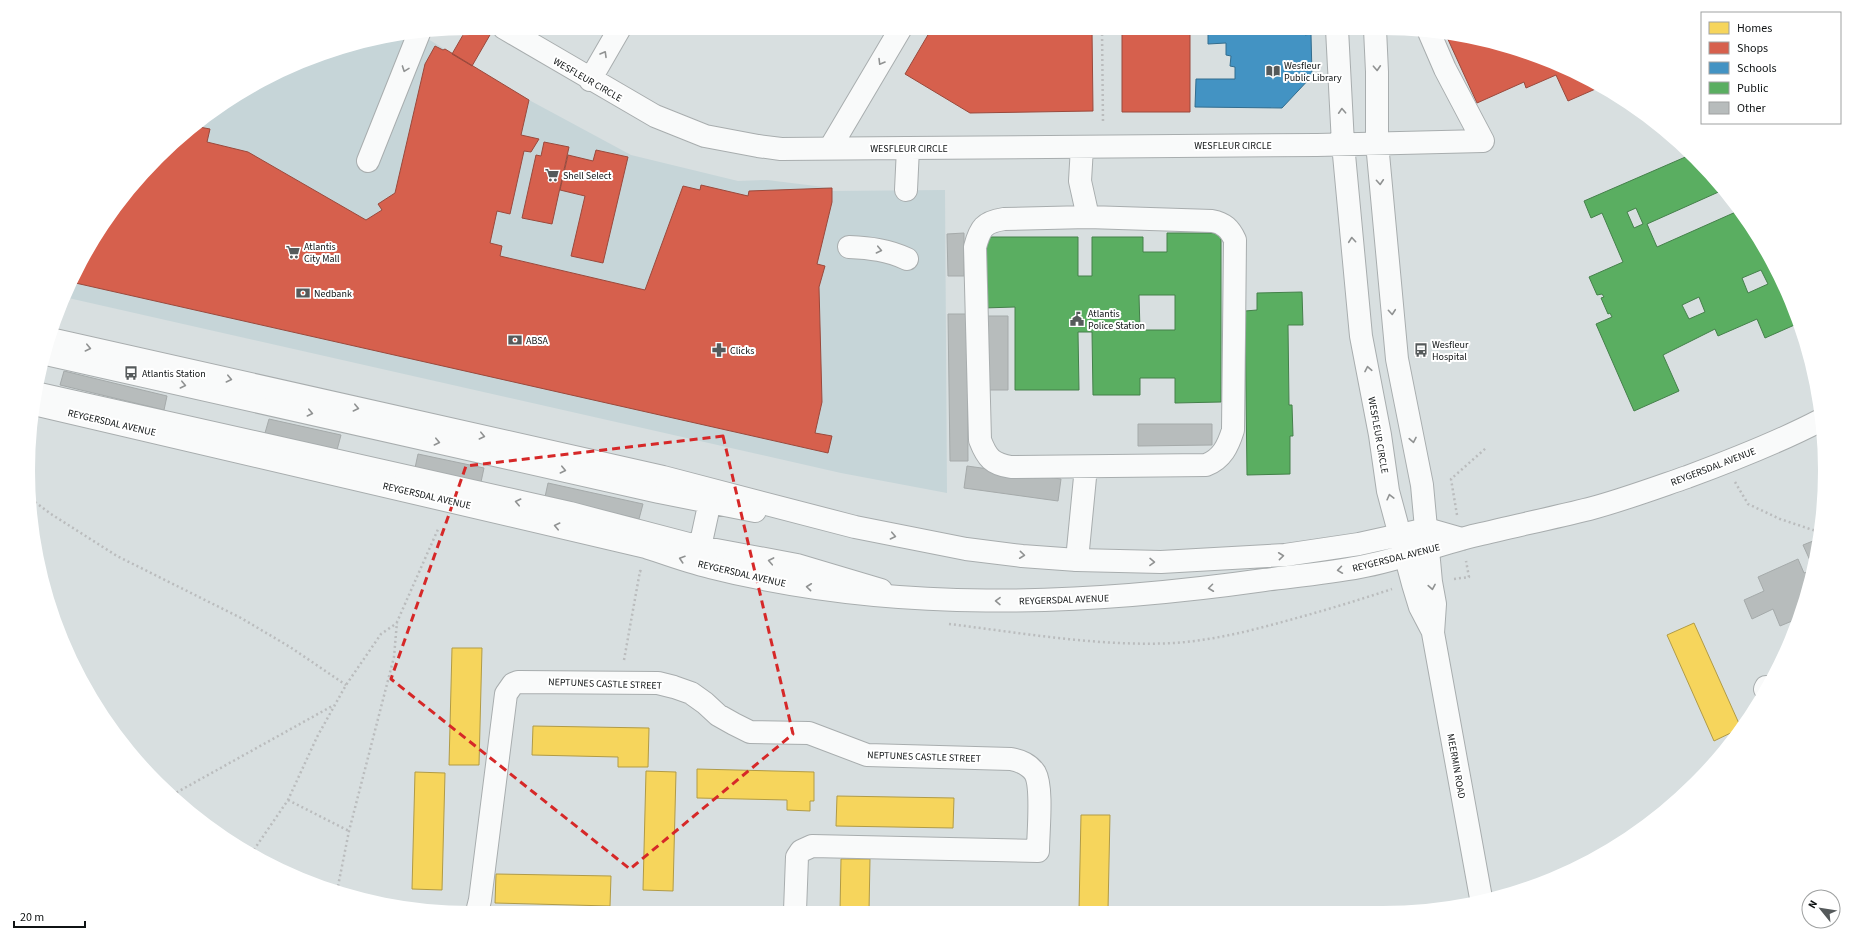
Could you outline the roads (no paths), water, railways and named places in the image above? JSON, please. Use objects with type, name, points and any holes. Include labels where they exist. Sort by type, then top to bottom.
[{"type":"main road","name":"WESFLEUR CIRCLE","points":[[516,35],[590,80],[655,116],[705,136],[766,147],[908,148],[1344,144],[1483,140],[1445,69],[1432,38]]},
{"type":"main road","points":[[590,80],[616,35]]},
{"type":"main road","points":[[830,148],[893,35]]},
{"type":"main road","name":"WESFLEUR CIRCLE","points":[[1337,35],[1344,144],[1362,336],[1380,435],[1388,491],[1402,545]]},
{"type":"main road","points":[[1375,35],[1378,143],[1397,359],[1422,484],[1427,539]]},
{"type":"main road","points":[[368,161],[417,39]]},
{"type":"main road","points":[[1088,217],[1080,181],[1093,146]]},
{"type":"main road","points":[[906,190],[908,148]]},
{"type":"main road","points":[[1088,217],[1220,222],[1232,232],[1235,240],[1233,430],[1224,452],[1214,462],[1206,465],[1011,467],[1000,465],[989,459],[984,451],[980,440],[975,247],[978,234],[984,226],[992,221],[1004,219],[1088,217]]},
{"type":"main road","points":[[849,247],[876,249],[896,254],[907,259]]},
{"type":"main road","name":"REYGERSDAL AVENUE","points":[[55,340],[663,477],[855,527],[966,549],[1022,556],[1077,560],[1161,562],[1258,558],[1352,545],[1402,545],[1427,539],[1462,539],[1592,508],[1658,487],[1724,463],[1801,431],[1815,423]]},
{"type":"main road","points":[[51,355],[651,490],[797,520],[855,527]]},
{"type":"main road","points":[[42,395],[570,513],[700,547],[797,565],[904,597]]},
{"type":"main road","name":"REYGERSDAL AVENUE","points":[[40,405],[646,547],[706,566],[744,575],[797,586],[904,597],[1003,601],[1111,598],[1173,592],[1362,567],[1402,545]]},
{"type":"main road","points":[[1077,560],[1086,466]]},
{"type":"main road","points":[[700,547],[710,501]]},
{"type":"main road","name":"MEERMIN ROAD","points":[[1427,539],[1435,604],[1433,633],[1480,895]]},
{"type":"main road","name":"MEERMIN ROAD","points":[[1402,545],[1420,607],[1433,633]]},
{"type":"main road","name":"NEPTUNES CASTLE STREET","points":[[478,906],[505,700],[508,689],[513,684],[523,681],[658,683],[690,693],[705,703],[718,715],[750,732],[809,733],[868,755],[1011,758],[1021,761],[1034,772],[1039,786],[1038,851],[812,846],[801,851],[798,857],[795,906]]},
{"type":"place","name":"Wesfleur Public Library","points":[[1273,71]]},
{"type":"place","name":"Shell Select","points":[[552,175]]},
{"type":"place","name":"Atlantis City Mall","points":[[293,252]]},
{"type":"place","name":"Nedbank","points":[[303,293]]},
{"type":"place","name":"Atlantis Police Station","points":[[1077,319]]},
{"type":"place","name":"ABSA","points":[[515,340]]},
{"type":"place","name":"Clicks","points":[[719,350]]},
{"type":"place","name":"Wesfleur Hospital","points":[[1421,350]]},
{"type":"place","name":"Atlantis Station","points":[[131,373]]}]
